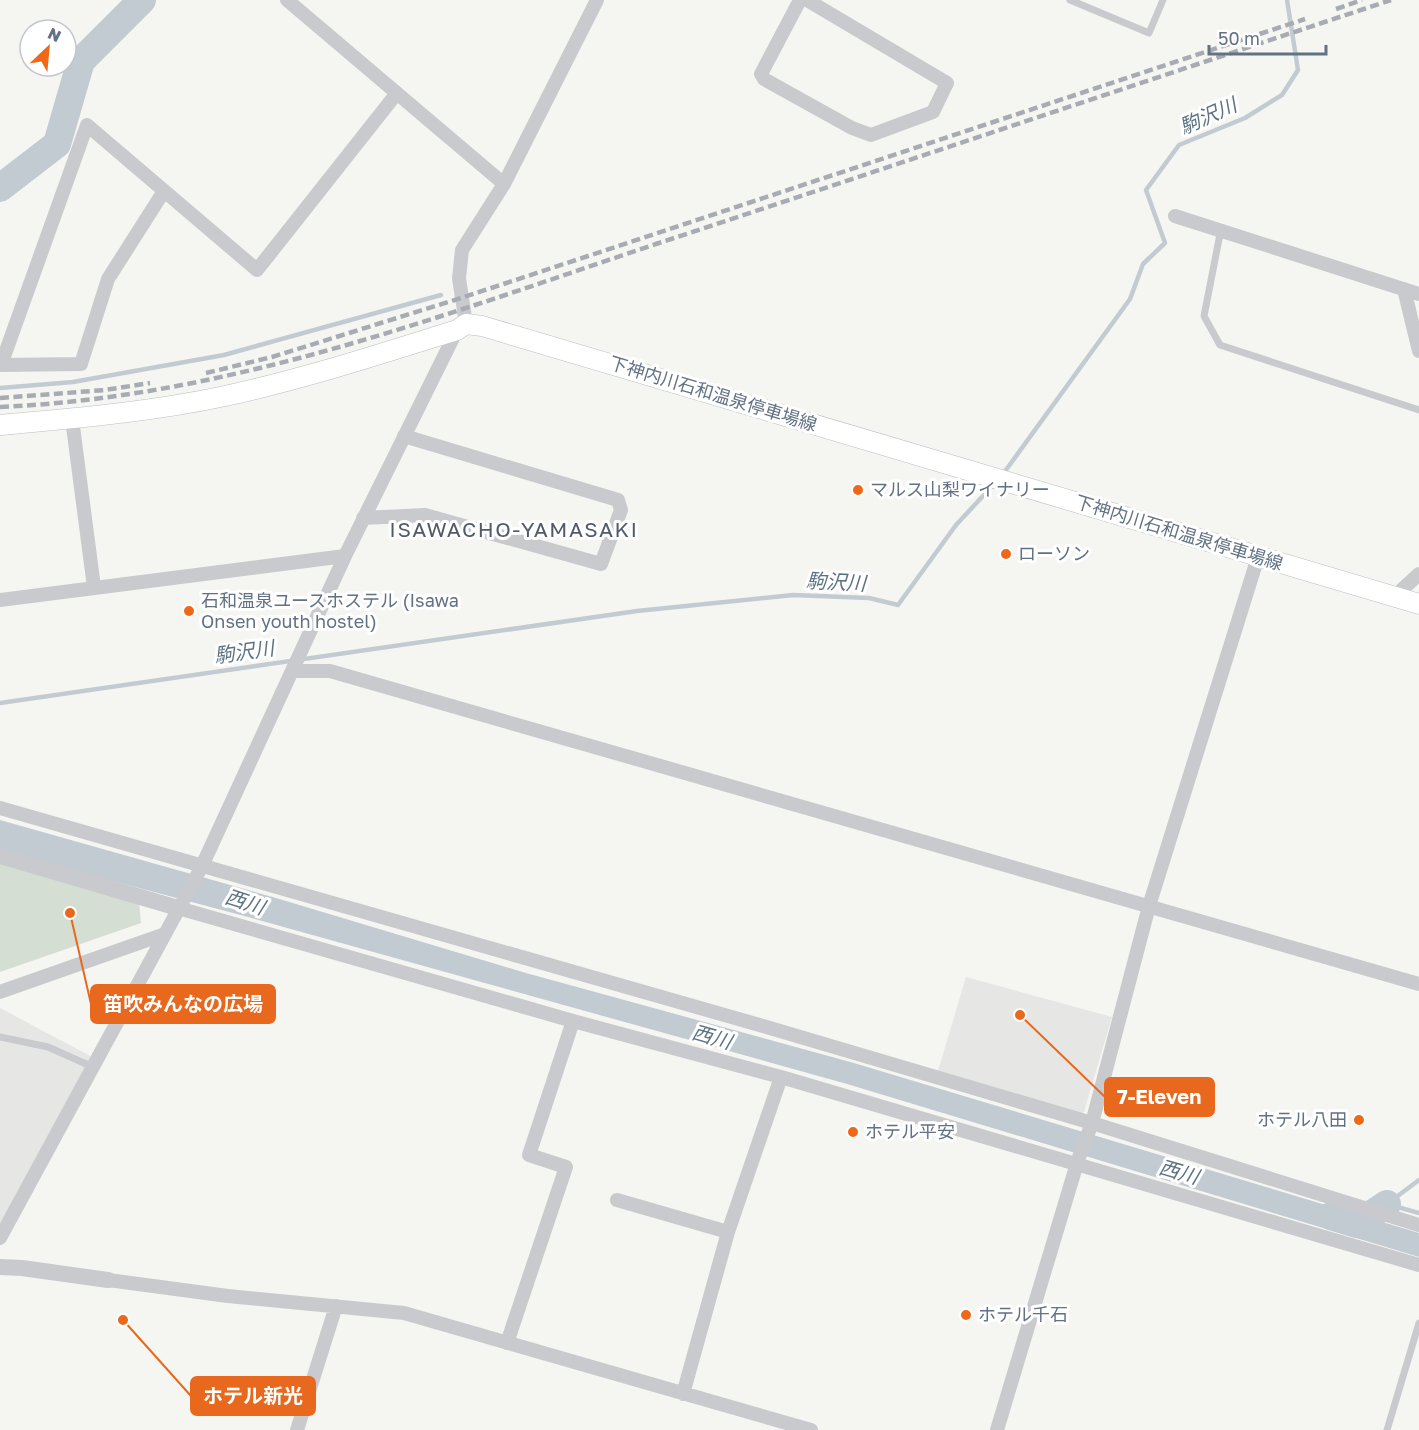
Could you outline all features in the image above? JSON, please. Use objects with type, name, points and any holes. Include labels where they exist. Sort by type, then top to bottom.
[{"type":"main road","name":"下神内川石和温泉停車場線","points":[[0,424],[72,418],[224,396],[296,379],[461,327],[503,332],[1419,604]]},
{"type":"street","points":[[287,0],[504,184]]},
{"type":"street","points":[[0,1238],[199,870],[363,518],[461,327],[462,250],[504,184],[597,0]]},
{"type":"street","points":[[800,0],[761,74],[764,79],[852,128],[871,135],[933,112],[948,83],[807,0]]},
{"type":"street","points":[[164,191],[108,279],[81,364],[1,365],[87,125],[257,270],[397,93]]},
{"type":"street","points":[[1175,216],[1419,294]]},
{"type":"street","points":[[1404,289],[1419,351]]},
{"type":"street","points":[[72,418],[94,587]]},
{"type":"street","points":[[363,518],[425,515],[601,564],[621,510],[618,500],[404,436]]},
{"type":"street","points":[[0,600],[345,556]]},
{"type":"street","points":[[997,1430],[1077,1163],[1090,1127],[1149,906],[1258,557]]},
{"type":"street","points":[[1394,597],[1419,574]]},
{"type":"street","points":[[292,671],[330,671],[1419,984]]},
{"type":"street","points":[[0,808],[199,870],[344,904],[1419,1226]]},
{"type":"street","points":[[0,856],[180,905],[573,1021],[781,1077],[1419,1266]]},
{"type":"street","points":[[0,992],[162,935]]},
{"type":"street","points":[[507,1343],[566,1167],[529,1155],[573,1021]]},
{"type":"street","points":[[683,1394],[728,1232],[781,1077]]},
{"type":"street","points":[[617,1200],[728,1232]]},
{"type":"street","points":[[0,1267],[228,1296],[404,1313],[810,1430]]},
{"type":"street","points":[[297,1430],[336,1306]]},
{"type":"lane","points":[[1070,0],[1149,33],[1163,0]]},
{"type":"lane","points":[[1221,229],[1204,316],[1220,345],[1419,410]]},
{"type":"lane","points":[[0,1037],[48,1047],[93,1067]]},
{"type":"lane","points":[[1387,1430],[1419,1323]]},
{"type":"shaded area","points":[[0,863],[139,902],[141,923],[0,972]]},
{"type":"shaded area","points":[[966,977],[1112,1017],[1084,1112],[1077,1116],[937,1074]]},
{"type":"shaded area","points":[[0,1008],[96,1059],[0,1238]]},
{"type":"water","points":[[0,820],[276,898],[526,973],[854,1063],[1419,1233],[1419,1257],[847,1084],[248,917],[0,851]]},
{"type":"waterway","points":[[0,188],[57,144],[81,61],[142,0]]},
{"type":"waterway","name":"駒沢川","points":[[1003,474],[1130,299],[1143,264],[1165,243],[1146,190],[1179,145],[1245,118],[1282,95],[1298,70],[1287,0]]},
{"type":"waterway","points":[[0,388],[73,382],[224,355],[441,295]]},
{"type":"waterway","name":"駒沢川","points":[[0,703],[637,611],[793,595],[869,598],[898,605],[956,525],[995,483]]},
{"type":"waterway","points":[[1387,1204],[1419,1180]]},
{"type":"waterway","name":"西川","points":[[1387,1204],[1419,1213]]},
{"type":"waterway","name":"西川","points":[[1331,1216],[1357,1224],[1387,1204]]},
{"type":"railway","points":[[1336,9],[1362,0]]},
{"type":"railway","points":[[0,407],[85,400],[169,387],[252,370],[333,349],[414,325],[1391,0]]},
{"type":"railway","points":[[206,373],[272,357],[461,298],[1305,19]]},
{"type":"railway","points":[[0,398],[105,390],[150,383]]},
{"type":"place","name":"マルス山梨ワイナリー","points":[[858,490]]},
{"type":"place","name":"ローソン","points":[[1006,554]]},
{"type":"place","name":"石和温泉ユースホステル (Isawa Onsen youth hostel)","points":[[189,611]]},
{"type":"place","name":"笛吹みんなの広場","points":[[70,913]]},
{"type":"place","name":"7-Eleven","points":[[1020,1015]]},
{"type":"place","name":"ホテル八田","points":[[1359,1120]]},
{"type":"place","name":"ホテル平安","points":[[853,1132]]},
{"type":"place","name":"ホテル千石","points":[[966,1315]]},
{"type":"place","name":"ホテル新光","points":[[123,1320]]},
{"type":"district","name":"ISAWACHO-YAMASAKI","points":[[514,530]]}]
